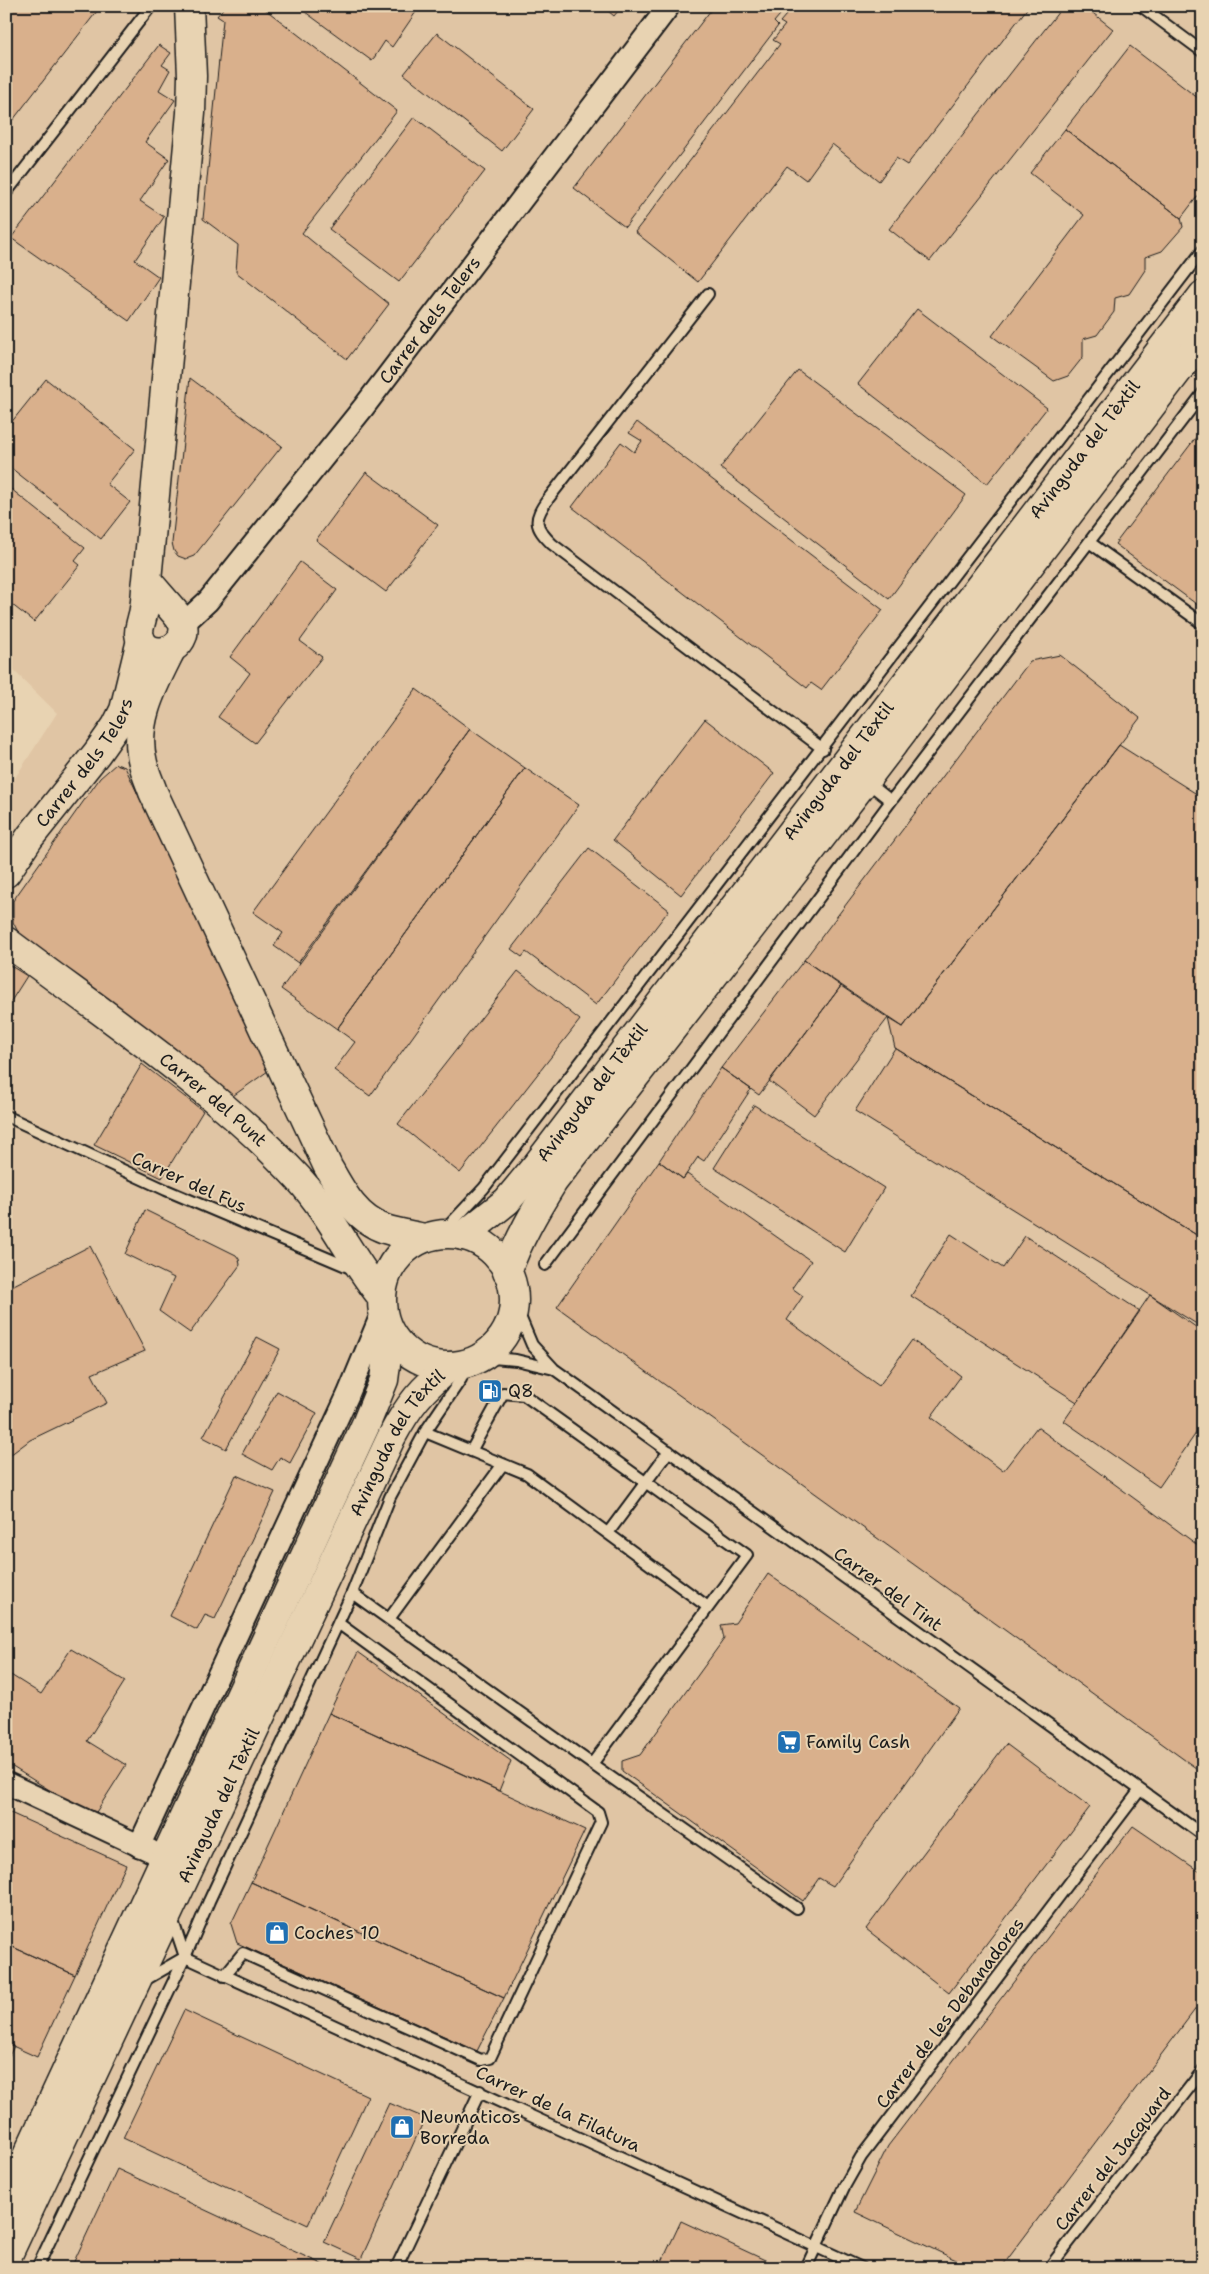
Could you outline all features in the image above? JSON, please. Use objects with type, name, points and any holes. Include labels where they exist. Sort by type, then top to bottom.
[{"type":"street","name":"Carrer dels Telers","points":[[6,873],[30,837],[97,753],[116,726],[124,710],[142,629],[192,113],[189,6]]},
{"type":"street","name":"Carrer dels Telers","points":[[177,617],[208,601],[362,408],[669,6]]},
{"type":"street","name":"Avinguda del Tèxtil","points":[[442,1236],[507,1201],[536,1166],[1203,295]]},
{"type":"street","name":"Avinguda del Tèxtil","points":[[508,1272],[514,1254],[533,1214],[553,1182],[865,780],[1203,338]]},
{"type":"street","points":[[147,580],[177,617],[182,640],[171,650],[152,688],[144,711],[141,728],[142,762],[153,792],[328,1167],[346,1198],[358,1212],[385,1229],[476,1241],[489,1249],[500,1260],[508,1272],[512,1286],[511,1317],[505,1333],[494,1346],[466,1362],[433,1364],[416,1358],[401,1347],[385,1314]]},
{"type":"street","points":[[171,650],[157,652],[150,650],[142,629],[155,608],[177,617]]},
{"type":"street","points":[[97,753],[112,748],[122,748],[142,762]]},
{"type":"street","name":"Carrer del Punt","points":[[6,941],[182,1074],[228,1111],[277,1157],[300,1180],[322,1209],[362,1272],[385,1314]]},
{"type":"street","points":[[139,1846],[385,1314],[385,1278],[394,1261],[407,1248],[442,1236]]},
{"type":"street","name":"Avinguda del Tèxtil","points":[[6,2201],[366,1424],[384,1380],[385,1314]]},
{"type":"street","name":"Avinguda del Tèxtil","points":[[6,2259],[391,1438],[407,1407],[434,1379],[466,1362]]},
{"type":"street","points":[[6,1783],[166,1857]]},
{"type":"lane","points":[[6,193],[150,6]]},
{"type":"lane","points":[[1141,6],[1203,52]]},
{"type":"lane","points":[[442,1236],[484,1188],[1203,250]]},
{"type":"lane","points":[[708,294],[548,498],[539,511],[536,523],[541,533],[552,544],[823,748]]},
{"type":"lane","points":[[545,1265],[891,800],[1203,393]]},
{"type":"lane","points":[[1090,542],[1203,624]]},
{"type":"lane","points":[[865,780],[891,800]]},
{"type":"lane","name":"Carrer del Fus","points":[[6,1116],[166,1190],[362,1272]]},
{"type":"lane","points":[[513,1300],[532,1344],[554,1369]]},
{"type":"lane","points":[[37,2268],[185,1957],[352,1593],[390,1497],[425,1432],[462,1379],[466,1362],[516,1360],[554,1369]]},
{"type":"lane","name":"Carrer del Tint","points":[[554,1369],[1203,1836]]},
{"type":"lane","points":[[471,1451],[504,1393],[524,1395],[747,1555],[592,1764]]},
{"type":"lane","points":[[425,1432],[527,1474],[708,1607]]},
{"type":"lane","points":[[608,1533],[669,1451]]},
{"type":"lane","points":[[389,1619],[503,1464]]},
{"type":"lane","points":[[352,1593],[797,1908]]},
{"type":"lane","points":[[224,1976],[243,1953],[481,2060],[490,2058],[601,1822],[598,1812],[338,1622]]},
{"type":"lane","name":"Carrer de les Debanadores","points":[[806,2268],[844,2187],[861,2156],[1140,1790]]},
{"type":"lane","points":[[169,1910],[185,1957]]},
{"type":"lane","points":[[132,1988],[185,1957]]},
{"type":"lane","name":"Carrer de la Filatura","points":[[185,1957],[862,2268]]},
{"type":"lane","name":"Carrer del Jacquard","points":[[1049,2268],[1203,2070]]},
{"type":"lane","points":[[396,2268],[480,2091]]},
{"type":"shaded area","points":[[6,6],[1203,6],[1203,2268],[6,2268],[6,792],[57,713],[6,663]]},
{"type":"building","points":[[6,6],[101,6],[13,120],[6,115]]},
{"type":"building","points":[[225,6],[261,6],[397,111],[302,233],[389,304],[347,359],[236,272],[238,245],[203,219],[223,20],[217,16]]},
{"type":"building","points":[[297,6],[420,6],[392,47],[385,41],[372,61]]},
{"type":"building","points":[[602,6],[622,6],[614,16]]},
{"type":"building","points":[[714,6],[782,6],[785,9],[774,22],[778,26],[625,227],[574,188]]},
{"type":"building","points":[[790,6],[1029,6],[907,165],[896,158],[879,181],[832,144],[806,180],[787,166],[698,282],[635,232],[780,44],[773,40],[785,25],[780,22],[792,8]]},
{"type":"building","points":[[1063,6],[1084,6],[1113,29],[930,261],[889,229]]},
{"type":"building","points":[[437,33],[534,109],[502,151],[404,74]]},
{"type":"building","points":[[159,45],[171,53],[162,65],[170,70],[159,90],[175,100],[145,142],[169,159],[140,201],[164,217],[135,260],[159,277],[129,321],[11,238]]},
{"type":"building","points":[[1130,46],[1203,102],[1203,189],[1181,218],[1065,129]]},
{"type":"building","points":[[414,117],[485,171],[399,282],[329,229]]},
{"type":"building","points":[[1065,129],[1181,218],[1183,227],[1162,251],[1145,257],[1145,270],[1129,294],[1115,298],[1114,312],[1097,335],[1083,339],[1083,357],[1068,376],[1054,381],[992,336],[1084,215],[1030,173]]},
{"type":"building","points":[[917,309],[1047,408],[987,484],[858,384]]},
{"type":"building","points":[[798,370],[966,495],[889,599],[720,468]]},
{"type":"building","points":[[190,378],[282,446],[194,556],[186,559],[178,556],[174,551],[172,543]]},
{"type":"building","points":[[46,379],[135,449],[107,484],[130,502],[101,539],[6,464],[6,429]]},
{"type":"building","points":[[637,422],[883,610],[821,690],[811,683],[807,688],[572,507],[621,442],[634,452],[642,441],[629,433]]},
{"type":"building","points":[[1203,428],[1203,609],[1115,544]]},
{"type":"building","points":[[366,472],[438,525],[386,592],[316,540]]},
{"type":"building","points":[[6,485],[85,548],[75,561],[80,565],[34,622],[6,600]]},
{"type":"building","points":[[300,562],[337,590],[300,641],[322,657],[255,743],[218,717],[250,673],[230,657]]},
{"type":"building","points":[[1060,655],[1140,718],[903,1027],[804,960],[1030,661]]},
{"type":"building","points":[[416,689],[470,729],[298,963],[274,946],[283,933],[253,912]]},
{"type":"building","points":[[705,719],[774,773],[681,895],[613,840]]},
{"type":"building","points":[[470,729],[525,768],[337,1029],[281,989]]},
{"type":"building","points":[[1119,745],[1203,798],[1203,1239],[895,1048],[888,1018],[903,1027]]},
{"type":"building","points":[[116,764],[125,767],[268,1071],[230,1098],[24,937],[17,930],[13,922],[13,901],[100,778]]},
{"type":"building","points":[[525,768],[579,805],[370,1096],[334,1070],[355,1042],[337,1029]]},
{"type":"building","points":[[589,848],[669,910],[596,1005],[526,952],[522,957],[511,949]]},
{"type":"building","points":[[804,960],[841,986],[759,1095],[721,1068]]},
{"type":"building","points":[[6,963],[27,976],[6,1009]]},
{"type":"building","points":[[518,971],[580,1020],[460,1173],[398,1124]]},
{"type":"building","points":[[841,986],[888,1018],[814,1115],[769,1081]]},
{"type":"building","points":[[895,1048],[1203,1239],[1203,1328],[855,1111]]},
{"type":"building","points":[[142,1064],[203,1111],[162,1178],[94,1145]]},
{"type":"building","points":[[721,1068],[751,1089],[704,1161],[698,1157],[683,1179],[659,1161]]},
{"type":"building","points":[[754,1105],[884,1188],[845,1252],[714,1168]]},
{"type":"building","points":[[659,1161],[683,1179],[687,1174],[811,1261],[792,1288],[803,1296],[787,1320],[879,1386],[912,1340],[961,1376],[931,1417],[1003,1471],[1037,1427],[1203,1549],[1203,1767],[1200,1771],[557,1307]]},
{"type":"building","points":[[145,1210],[236,1255],[239,1259],[240,1265],[190,1333],[159,1311],[174,1278],[125,1254]]},
{"type":"building","points":[[951,1234],[1003,1268],[1025,1236],[1140,1311],[1077,1402],[911,1296]]},
{"type":"building","points":[[90,1246],[145,1351],[92,1374],[107,1403],[30,1440],[6,1458],[6,1289]]},
{"type":"building","points":[[1150,1295],[1203,1332],[1203,1423],[1159,1487],[1064,1421]]},
{"type":"building","points":[[257,1337],[280,1349],[226,1449],[203,1437]]},
{"type":"building","points":[[277,1391],[317,1413],[290,1463],[280,1457],[272,1470],[242,1454]]},
{"type":"building","points":[[236,1475],[275,1492],[215,1619],[205,1615],[197,1630],[170,1616]]},
{"type":"building","points":[[768,1574],[959,1708],[833,1886],[819,1878],[803,1901],[622,1771],[622,1761],[640,1755],[724,1639],[721,1625],[735,1623]]},
{"type":"building","points":[[71,1649],[125,1681],[87,1741],[126,1765],[93,1817],[6,1763],[6,1672],[41,1694]]},
{"type":"building","points":[[358,1652],[511,1761],[499,1791],[329,1713]]},
{"type":"building","points":[[329,1713],[585,1830],[504,1998],[251,1882]]},
{"type":"building","points":[[1006,1744],[1090,1807],[949,1993],[866,1929]]},
{"type":"building","points":[[6,1811],[126,1865],[75,1975],[6,1944]]},
{"type":"building","points":[[1133,1826],[1203,1874],[1203,1999],[1004,2264],[996,2268],[973,2268],[855,2212],[888,2146]]},
{"type":"building","points":[[251,1882],[504,1998],[477,2051],[237,1943],[231,1924]]},
{"type":"building","points":[[6,1944],[75,1975],[37,2057],[6,2043]]},
{"type":"building","points":[[184,2010],[368,2096],[308,2225],[123,2138]]},
{"type":"building","points":[[6,2043],[14,2046],[6,2062]]},
{"type":"building","points":[[389,2103],[425,2118],[361,2259],[324,2242]]},
{"type":"building","points":[[117,2169],[330,2268],[71,2268]]},
{"type":"building","points":[[681,2221],[780,2267],[780,2268],[659,2268]]},
{"type":"place","name":"Q8","points":[[490,1391]]},
{"type":"place","name":"Family Cash","points":[[789,1742]]},
{"type":"place","name":"Coches 10","points":[[277,1933]]},
{"type":"place","name":"Neumaticos Borreda","points":[[402,2127]]}]
